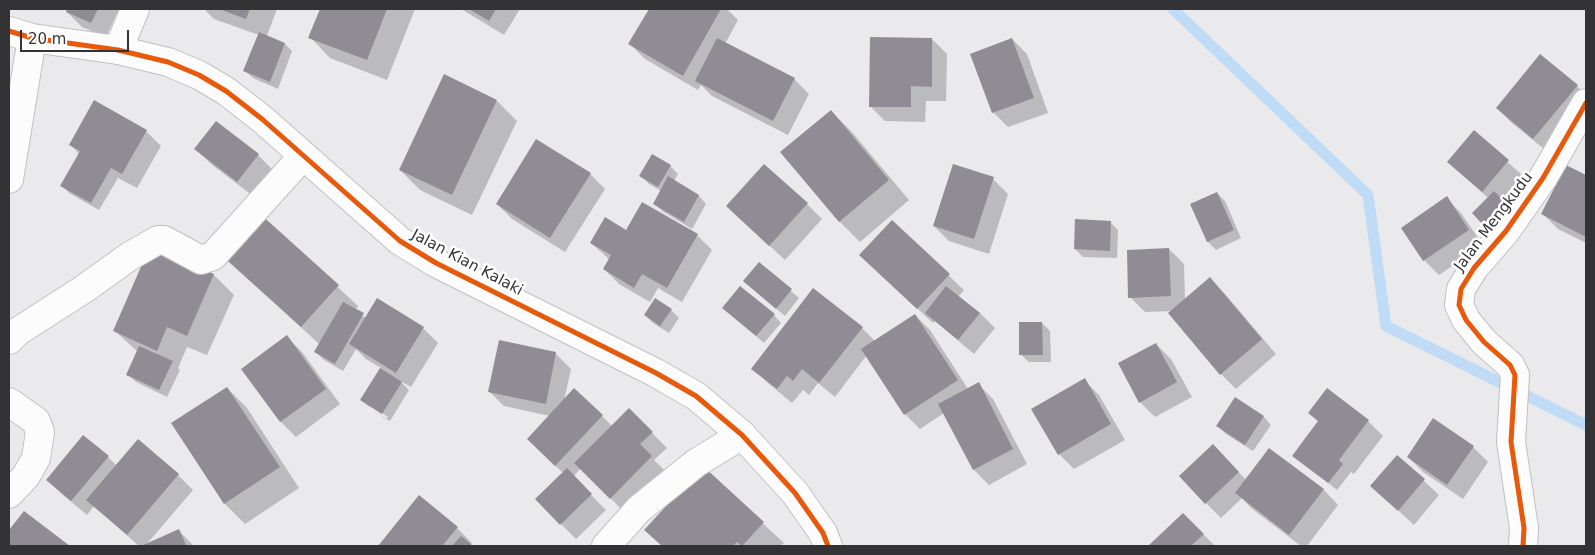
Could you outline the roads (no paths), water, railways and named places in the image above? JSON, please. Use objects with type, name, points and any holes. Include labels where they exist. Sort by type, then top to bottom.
[{"type":"street","points":[[118,50],[136,9]]},
{"type":"street","points":[[9,180],[21,35]]},
{"type":"street","name":"Jalan Kian Kalaki","points":[[21,35],[118,50],[168,62],[199,75],[226,91],[255,113],[400,241],[436,263],[656,373],[696,396],[742,436],[795,493],[823,533],[828,546]]},
{"type":"street","name":"Jalan Mengkudu","points":[[1523,546],[1524,528],[1511,442],[1515,375],[1510,365],[1484,342],[1466,320],[1459,305],[1461,289],[1474,268],[1506,230],[1543,178],[1586,104]]},
{"type":"street","points":[[9,340],[17,332],[84,289],[124,260],[158,240],[164,240],[201,260],[213,256],[303,156]]},
{"type":"street","points":[[9,402],[36,421],[40,432],[36,458],[26,476],[9,494]]},
{"type":"street","points":[[607,546],[639,509],[696,463],[742,436]]},
{"type":"waterway","points":[[1173,9],[1368,195],[1386,326],[1586,425]]}]
